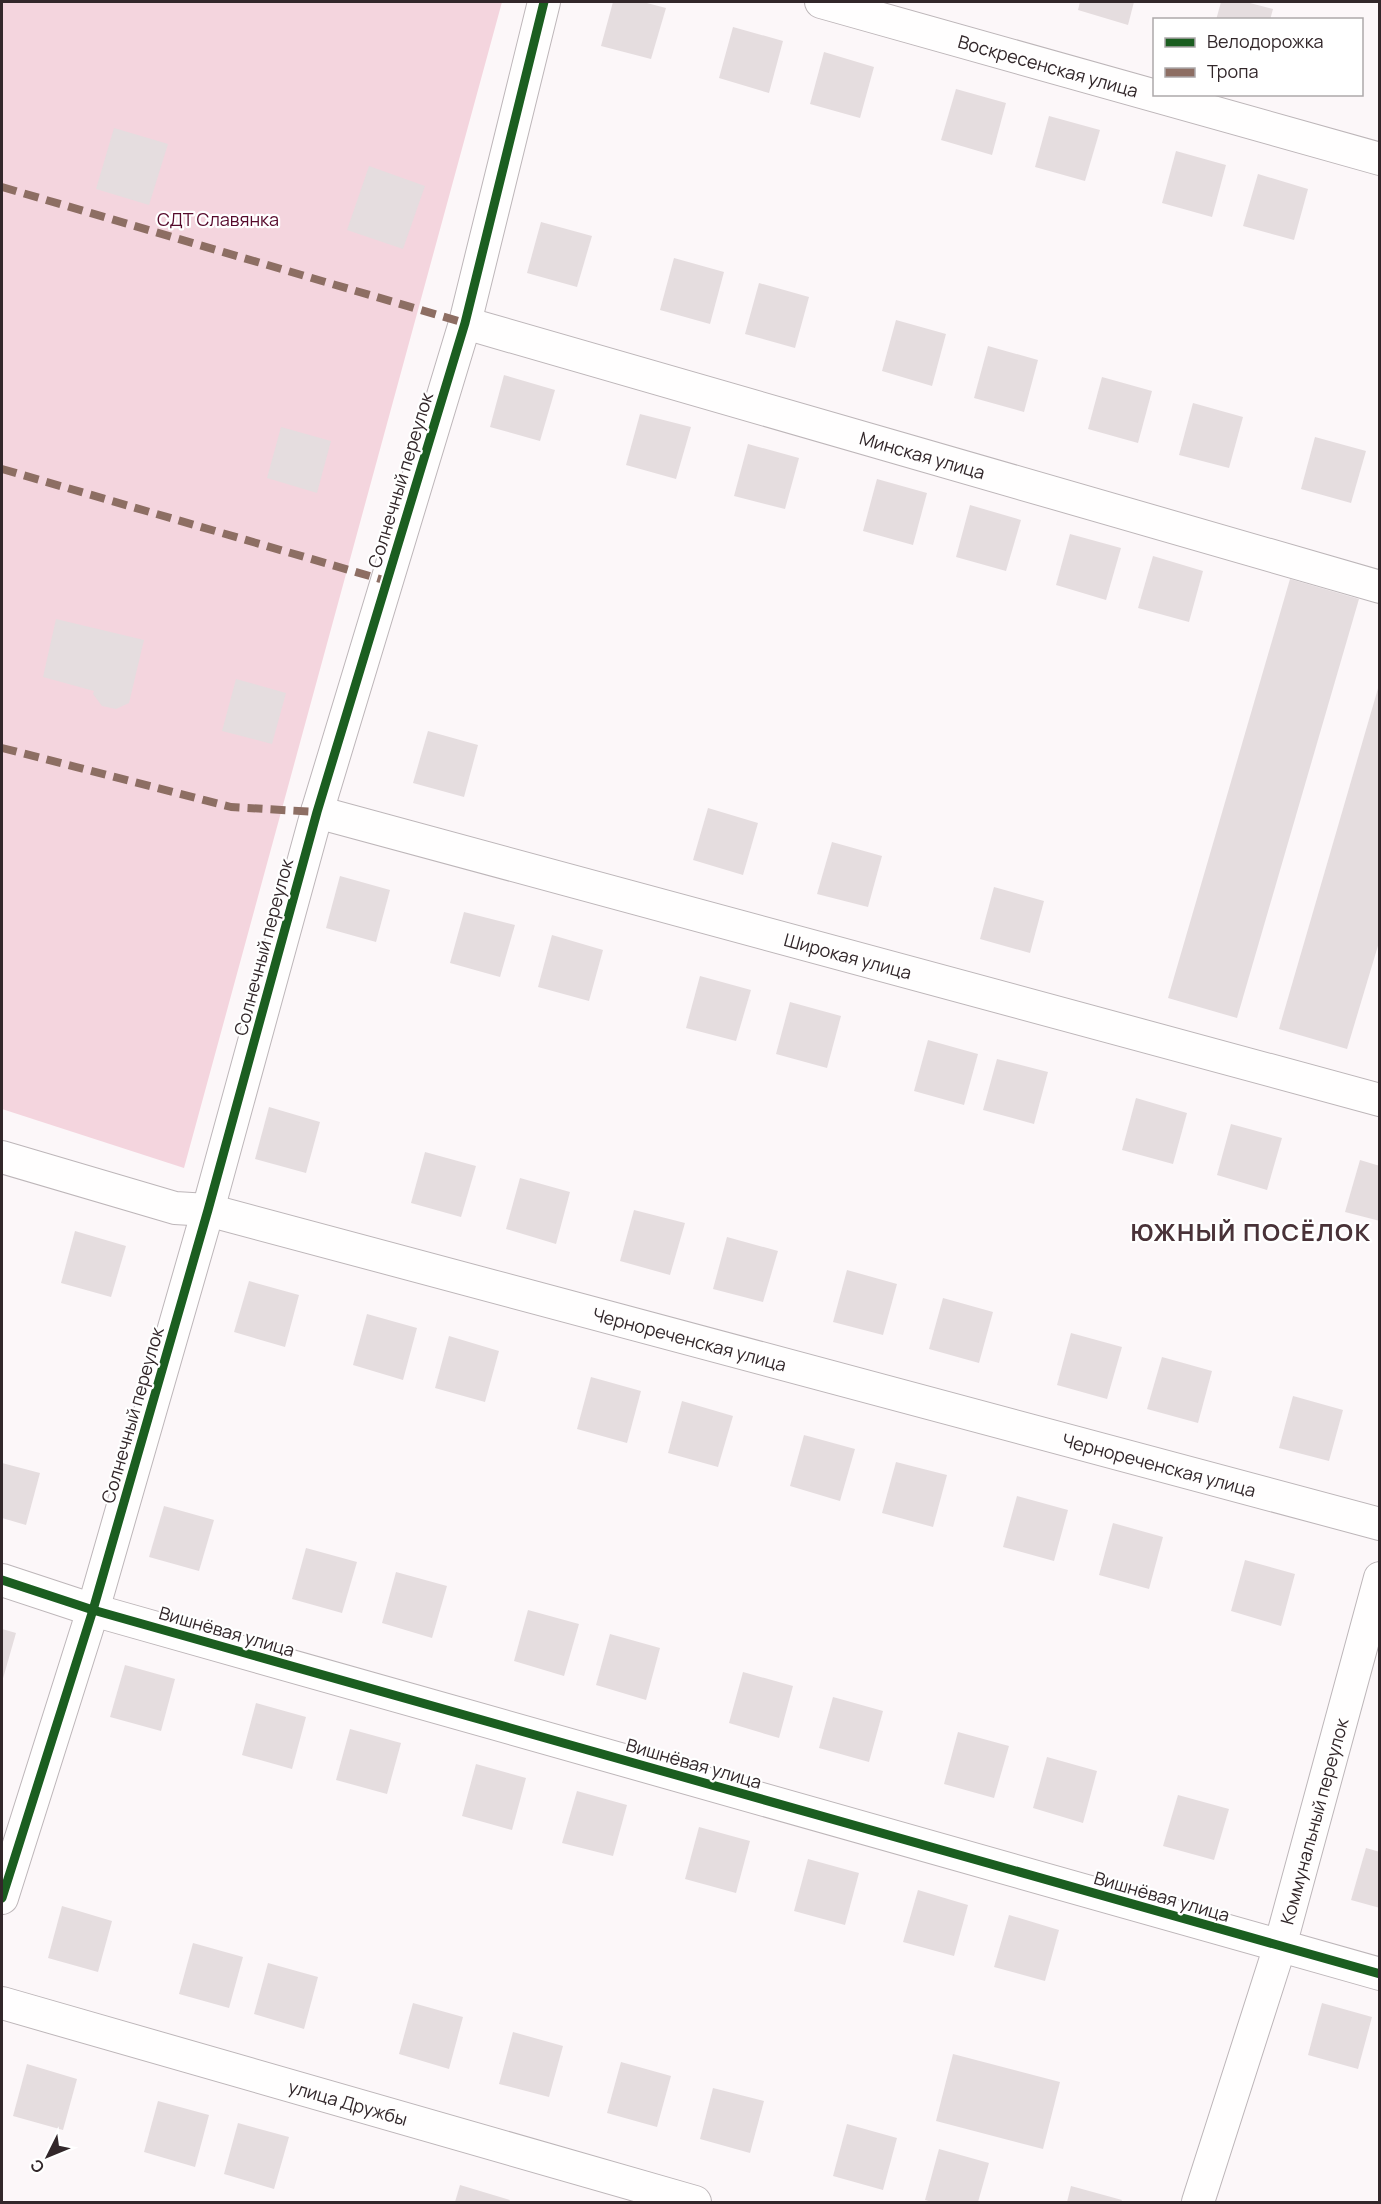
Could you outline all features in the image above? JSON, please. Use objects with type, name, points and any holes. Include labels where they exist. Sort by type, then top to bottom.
[{"type":"street","name":"Солнечный переулок","points":[[2,1898],[93,1610],[208,1210],[317,812],[465,323],[544,2]]},
{"type":"street","name":"Воскресенская улица","points":[[821,2],[1153,95]]},
{"type":"street","name":"Воскресенская улица","points":[[1156,96],[1380,159]]},
{"type":"street","name":"Минская улица","points":[[465,323],[1380,586]]},
{"type":"street","name":"Широкая улица","points":[[317,812],[1380,1100]]},
{"type":"street","name":"Чернореченская улица","points":[[2,1157],[175,1208],[208,1210],[1380,1524]]},
{"type":"street","name":"Коммунальный переулок","points":[[1198,2202],[1280,1946],[1380,1578]]},
{"type":"street","name":"Вишнёвая улица","points":[[2,1580],[93,1610],[1380,1974]]},
{"type":"street","name":"улица Дружбы","points":[[2,2003],[695,2202]]},
{"type":"green space","name":"СДТ Славянка","points":[[2,2],[502,2],[184,1168],[2,1109]]},
{"type":"building","points":[[613,2],[643,2],[666,8],[651,59],[601,46]]},
{"type":"building","points":[[1080,2],[1134,2],[1128,25],[1078,10]]},
{"type":"building","points":[[1221,2],[1246,2],[1273,9],[1271,18],[1217,18]]},
{"type":"building","points":[[733,27],[783,41],[769,93],[719,78]]},
{"type":"building","points":[[824,52],[874,67],[860,118],[810,104]]},
{"type":"building","points":[[956,89],[1006,103],[992,155],[941,140]]},
{"type":"building","points":[[1049,116],[1100,130],[1085,181],[1035,167]]},
{"type":"building","points":[[114,128],[168,144],[149,205],[96,189]]},
{"type":"building","points":[[1176,151],[1226,165],[1212,217],[1162,203]]},
{"type":"building","points":[[369,166],[425,186],[403,249],[347,230]]},
{"type":"building","points":[[1258,174],[1308,189],[1294,240],[1243,226]]},
{"type":"building","points":[[541,222],[592,236],[577,287],[527,273]]},
{"type":"building","points":[[674,258],[724,272],[710,324],[660,310]]},
{"type":"building","points":[[759,283],[809,297],[795,348],[745,334]]},
{"type":"building","points":[[896,320],[946,334],[932,386],[882,371]]},
{"type":"building","points":[[988,346],[1038,360],[1024,412],[974,398]]},
{"type":"building","points":[[504,375],[555,390],[540,441],[490,427]]},
{"type":"building","points":[[1102,377],[1152,391],[1138,443],[1088,429]]},
{"type":"building","points":[[1193,403],[1243,417],[1229,468],[1179,455]]},
{"type":"building","points":[[640,414],[691,427],[676,479],[626,465]]},
{"type":"building","points":[[281,427],[331,441],[317,493],[267,478]]},
{"type":"building","points":[[1315,437],[1366,451],[1351,503],[1301,489]]},
{"type":"building","points":[[748,444],[799,458],[785,509],[734,496]]},
{"type":"building","points":[[877,479],[927,493],[913,545],[863,531]]},
{"type":"building","points":[[970,505],[1021,520],[1006,571],[956,557]]},
{"type":"building","points":[[1070,534],[1121,548],[1106,600],[1056,585]]},
{"type":"building","points":[[1153,556],[1203,571],[1189,622],[1138,608]]},
{"type":"building","points":[[1290,579],[1359,599],[1237,1018],[1168,998]]},
{"type":"building","points":[[56,619],[144,640],[129,703],[116,709],[102,706],[93,694],[94,691],[43,677]]},
{"type":"building","points":[[236,679],[286,693],[272,744],[222,731]]},
{"type":"building","points":[[1379,685],[1380,939],[1347,1049],[1279,1029]]},
{"type":"building","points":[[428,731],[478,745],[464,797],[413,783]]},
{"type":"building","points":[[708,808],[758,823],[743,875],[693,860]]},
{"type":"building","points":[[832,842],[882,856],[868,907],[817,894]]},
{"type":"building","points":[[340,876],[390,890],[376,942],[326,928]]},
{"type":"building","points":[[994,887],[1044,901],[1030,953],[980,939]]},
{"type":"building","points":[[464,912],[515,925],[500,977],[450,963]]},
{"type":"building","points":[[552,935],[603,950],[589,1001],[538,987]]},
{"type":"building","points":[[700,976],[751,990],[736,1041],[686,1028]]},
{"type":"building","points":[[790,1002],[841,1016],[827,1068],[776,1054]]},
{"type":"building","points":[[928,1040],[978,1054],[964,1105],[914,1091]]},
{"type":"building","points":[[997,1059],[1048,1072],[1034,1124],[983,1110]]},
{"type":"building","points":[[1136,1098],[1187,1113],[1173,1164],[1122,1150]]},
{"type":"building","points":[[269,1107],[320,1122],[306,1173],[255,1159]]},
{"type":"building","points":[[1231,1124],[1282,1138],[1267,1190],[1217,1175]]},
{"type":"building","points":[[425,1152],[476,1166],[461,1217],[411,1203]]},
{"type":"building","points":[[1360,1160],[1380,1166],[1380,1221],[1345,1212]]},
{"type":"building","points":[[520,1178],[570,1192],[556,1244],[506,1229]]},
{"type":"building","points":[[634,1210],[685,1223],[670,1275],[620,1261]]},
{"type":"building","points":[[75,1231],[126,1246],[111,1297],[61,1283]]},
{"type":"building","points":[[727,1237],[778,1251],[763,1302],[713,1289]]},
{"type":"building","points":[[847,1270],[897,1284],[883,1335],[833,1322]]},
{"type":"building","points":[[249,1281],[299,1295],[285,1347],[234,1332]]},
{"type":"building","points":[[943,1298],[993,1312],[979,1363],[929,1349]]},
{"type":"building","points":[[367,1314],[417,1328],[403,1380],[353,1365]]},
{"type":"building","points":[[1071,1333],[1122,1347],[1107,1399],[1057,1385]]},
{"type":"building","points":[[449,1336],[499,1351],[485,1402],[435,1388]]},
{"type":"building","points":[[1162,1357],[1212,1371],[1198,1423],[1147,1409]]},
{"type":"building","points":[[591,1377],[641,1391],[627,1443],[577,1429]]},
{"type":"building","points":[[1293,1396],[1343,1410],[1329,1461],[1279,1448]]},
{"type":"building","points":[[682,1401],[733,1416],[718,1467],[668,1453]]},
{"type":"building","points":[[804,1435],[855,1449],[840,1501],[790,1486]]},
{"type":"building","points":[[896,1462],[947,1475],[933,1527],[882,1513]]},
{"type":"building","points":[[2,1463],[40,1473],[26,1525],[2,1518]]},
{"type":"building","points":[[1017,1496],[1068,1510],[1054,1561],[1003,1547]]},
{"type":"building","points":[[164,1506],[214,1520],[199,1571],[149,1557]]},
{"type":"building","points":[[1113,1523],[1163,1537],[1149,1589],[1099,1575]]},
{"type":"building","points":[[306,1548],[357,1562],[342,1613],[292,1599]]},
{"type":"building","points":[[1245,1560],[1295,1574],[1281,1626],[1231,1611]]},
{"type":"building","points":[[396,1572],[447,1586],[432,1638],[382,1623]]},
{"type":"building","points":[[528,1610],[579,1624],[564,1676],[514,1661]]},
{"type":"building","points":[[2,1629],[16,1633],[2,1682]]},
{"type":"building","points":[[610,1634],[660,1648],[646,1700],[596,1685]]},
{"type":"building","points":[[125,1665],[175,1679],[161,1731],[110,1717]]},
{"type":"building","points":[[743,1672],[793,1686],[779,1738],[729,1723]]},
{"type":"building","points":[[833,1697],[883,1711],[869,1762],[819,1748]]},
{"type":"building","points":[[256,1703],[306,1717],[292,1769],[242,1755]]},
{"type":"building","points":[[350,1729],[401,1743],[387,1794],[336,1780]]},
{"type":"building","points":[[958,1732],[1009,1746],[994,1798],[944,1784]]},
{"type":"building","points":[[1047,1757],[1097,1771],[1083,1823],[1033,1808]]},
{"type":"building","points":[[476,1764],[526,1778],[512,1830],[462,1816]]},
{"type":"building","points":[[577,1791],[627,1805],[613,1856],[562,1843]]},
{"type":"building","points":[[1178,1795],[1229,1809],[1214,1860],[1163,1846]]},
{"type":"building","points":[[699,1827],[750,1841],[736,1893],[685,1879]]},
{"type":"building","points":[[1366,1848],[1380,1852],[1380,1908],[1351,1900]]},
{"type":"building","points":[[808,1859],[859,1873],[845,1925],[794,1911]]},
{"type":"building","points":[[918,1890],[968,1905],[954,1956],[903,1942]]},
{"type":"building","points":[[62,1906],[112,1921],[98,1972],[48,1958]]},
{"type":"building","points":[[1009,1915],[1059,1930],[1045,1981],[994,1967]]},
{"type":"building","points":[[193,1943],[243,1957],[229,2008],[179,1994]]},
{"type":"building","points":[[268,1963],[318,1977],[304,2029],[254,2014]]},
{"type":"building","points":[[413,2003],[463,2017],[449,2069],[399,2054]]},
{"type":"building","points":[[1322,2003],[1372,2017],[1358,2069],[1308,2055]]},
{"type":"building","points":[[513,2032],[563,2046],[549,2097],[499,2084]]},
{"type":"building","points":[[953,2054],[1060,2082],[1043,2149],[936,2121]]},
{"type":"building","points":[[621,2062],[671,2076],[657,2127],[607,2113]]},
{"type":"building","points":[[27,2064],[77,2079],[63,2130],[13,2116]]},
{"type":"building","points":[[713,2088],[764,2101],[750,2153],[700,2139]]},
{"type":"building","points":[[158,2101],[209,2115],[195,2167],[144,2152]]},
{"type":"building","points":[[238,2123],[289,2137],[274,2189],[224,2174]]},
{"type":"building","points":[[847,2124],[897,2138],[883,2190],[833,2176]]},
{"type":"building","points":[[939,2149],[989,2163],[978,2202],[925,2200]]},
{"type":"building","points":[[460,2185],[510,2200],[509,2202],[455,2202]]},
{"type":"building","points":[[1071,2186],[1122,2200],[1121,2202],[1067,2202]]},
{"type":"marked path","points":[[2,187],[465,323]]},
{"type":"marked path","points":[[2,469],[387,581]]},
{"type":"marked path","points":[[2,748],[231,807],[317,812]]},
{"type":"cycle path","points":[[2,1898],[93,1610],[208,1210],[317,812],[465,323],[544,2]]},
{"type":"cycle path","points":[[2,1580],[93,1610],[1380,1974]]},
{"type":"district","name":"ЮЖНЫЙ ПОСЁЛОК","points":[[1251,1231]]}]
